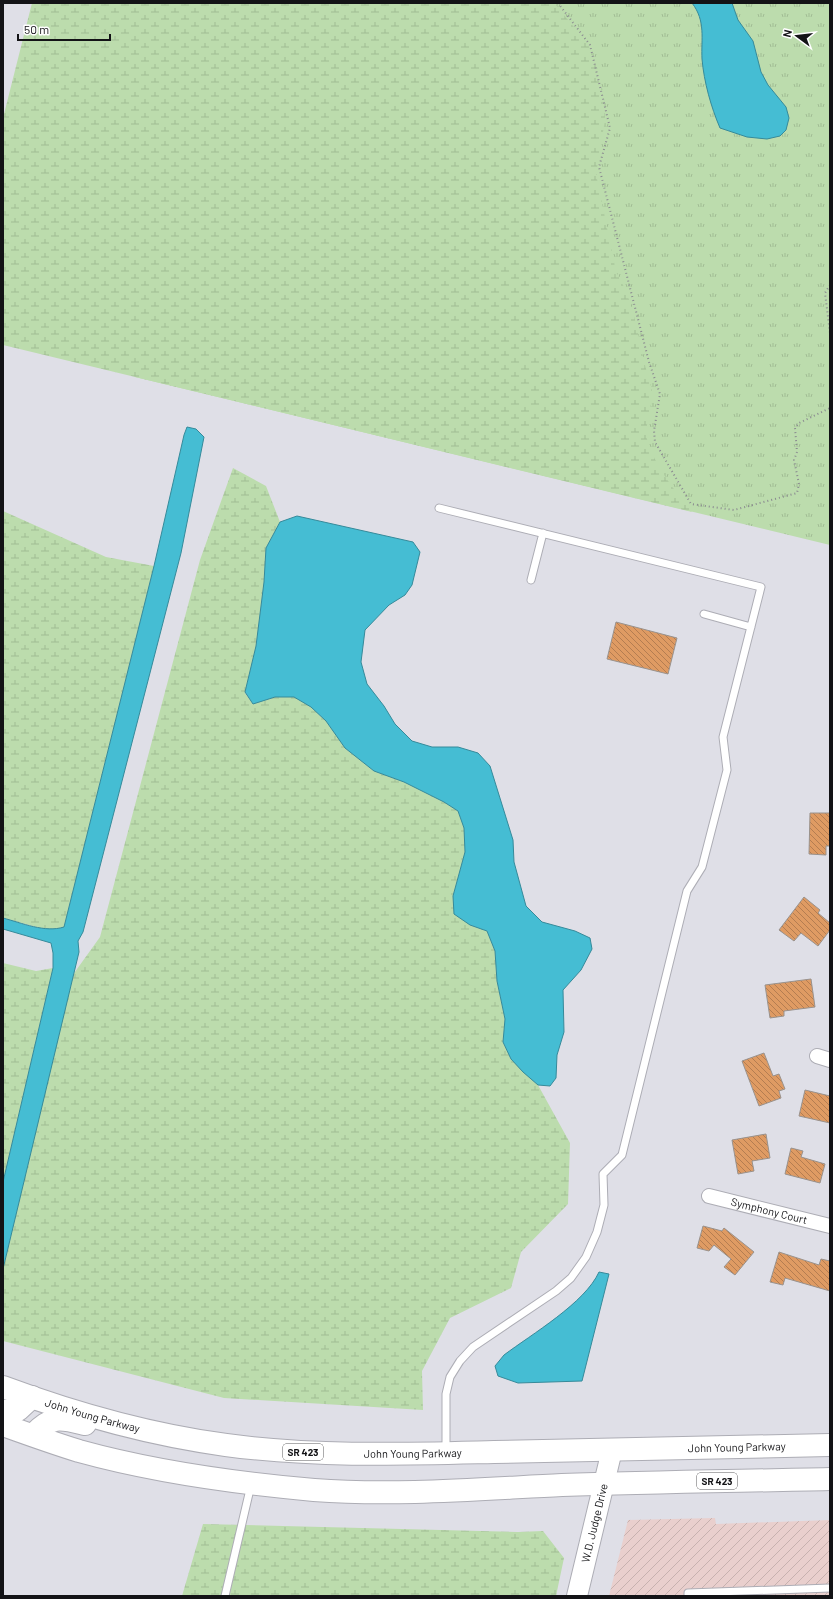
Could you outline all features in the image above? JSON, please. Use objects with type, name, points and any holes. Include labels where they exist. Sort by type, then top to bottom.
[{"type":"main road","name":"John Young Parkway","points":[[3,1387],[32,1397],[162,1433],[226,1445],[282,1450],[383,1454],[830,1445]]},
{"type":"main road","points":[[3,1411],[18,1410],[32,1397]]},
{"type":"main road","points":[[33,1435],[45,1423],[63,1419],[174,1445],[253,1457],[282,1450]]},
{"type":"main road","name":"SR 423","points":[[3,1425],[78,1450],[150,1468],[251,1483],[343,1491],[446,1490],[604,1484],[830,1479]]},
{"type":"street","name":"Symphony Court","points":[[709,1196],[830,1226]]},
{"type":"street","name":"W.D. Judge Drive","points":[[577,1596],[612,1450]]},
{"type":"lane","points":[[438,508],[761,587],[723,737],[727,770],[702,868],[687,891],[622,1155],[602,1174],[604,1205],[597,1232],[586,1257],[571,1278],[556,1291],[473,1347],[460,1361],[450,1377],[446,1394],[446,1453]]},
{"type":"lane","points":[[531,580],[543,533]]},
{"type":"lane","points":[[704,614],[751,627]]},
{"type":"lane","points":[[225,1596],[251,1483]]},
{"type":"lane","points":[[688,1596],[688,1593],[830,1588]]},
{"type":"path","points":[[558,3],[590,45],[610,128],[599,167],[647,354],[660,394],[654,431],[655,442],[691,504],[734,510],[796,493],[799,484],[794,460],[797,452],[795,428],[799,423],[830,408]]},
{"type":"path","points":[[830,285],[825,293],[830,333]]},
{"type":"shaded area","points":[[715,1518],[716,1524],[830,1520],[830,1596],[609,1596],[628,1520]]},
{"type":"green space","points":[[32,3],[554,3],[588,44],[597,67],[604,96],[605,120],[596,174],[616,272],[622,282],[631,305],[651,387],[652,400],[647,425],[648,443],[661,471],[692,512],[3,345],[3,118]]},
{"type":"green space","points":[[230,3],[830,3],[830,545],[135,377]]},
{"type":"green space","points":[[233,468],[266,486],[280,522],[266,548],[264,582],[256,646],[245,693],[253,704],[275,697],[294,697],[311,707],[326,721],[345,748],[374,771],[404,782],[444,802],[458,811],[464,828],[465,852],[453,896],[470,925],[487,931],[495,951],[497,981],[505,1019],[503,1042],[511,1059],[538,1085],[570,1143],[568,1204],[521,1252],[511,1288],[450,1318],[422,1371],[423,1410],[224,1398],[3,1341],[3,1269],[72,976],[100,937],[200,560]]},
{"type":"green space","points":[[3,511],[106,557],[154,566],[64,927],[55,930],[40,928],[3,918]]},
{"type":"green space","points":[[3,963],[36,971],[53,968],[3,1182]]},
{"type":"green space","points":[[203,1524],[518,1532],[543,1531],[564,1558],[556,1596],[182,1596]]},
{"type":"water","points":[[692,3],[732,3],[738,20],[753,41],[761,72],[768,85],[786,107],[789,118],[786,130],[780,136],[767,139],[747,137],[720,128],[704,77],[701,23]]},
{"type":"water","points":[[187,427],[196,429],[204,437],[181,553],[83,932],[78,941],[79,952],[3,1269],[3,1182],[53,968],[53,953],[51,943],[3,929],[3,918],[41,928],[57,929],[64,927]]},
{"type":"water","points":[[297,516],[413,542],[420,552],[412,585],[405,595],[389,605],[365,630],[361,662],[367,684],[384,706],[395,724],[412,741],[432,747],[458,747],[478,753],[490,766],[513,840],[514,862],[526,906],[542,922],[575,931],[590,938],[592,949],[581,970],[563,990],[564,1032],[557,1055],[556,1078],[550,1086],[538,1085],[511,1059],[503,1042],[505,1019],[497,981],[495,951],[487,931],[470,925],[454,914],[453,896],[465,852],[464,828],[458,811],[444,802],[404,782],[374,771],[345,748],[326,721],[311,707],[294,697],[275,697],[253,704],[245,692],[256,646],[264,582],[266,548],[280,522]]},
{"type":"water","points":[[599,1272],[609,1274],[582,1381],[518,1383],[498,1376],[495,1366],[504,1355],[543,1328],[570,1306],[592,1284]]},
{"type":"building","points":[[616,622],[677,638],[668,674],[607,659]]},
{"type":"building","points":[[810,813],[830,813],[830,846],[826,846],[826,855],[809,854]]},
{"type":"building","points":[[804,897],[820,910],[818,913],[830,923],[830,930],[818,946],[801,933],[794,941],[779,930]]},
{"type":"building","points":[[811,979],[815,1007],[784,1011],[784,1016],[770,1018],[765,985]]},
{"type":"building","points":[[764,1053],[773,1076],[779,1074],[785,1089],[779,1091],[781,1098],[759,1106],[742,1061]]},
{"type":"building","points":[[805,1090],[830,1096],[830,1123],[799,1116]]},
{"type":"building","points":[[766,1134],[770,1158],[752,1161],[754,1171],[738,1174],[732,1140]]},
{"type":"building","points":[[791,1148],[803,1151],[801,1157],[825,1164],[820,1183],[785,1174]]},
{"type":"building","points":[[703,1226],[722,1231],[724,1228],[754,1252],[735,1275],[724,1267],[731,1259],[714,1245],[709,1251],[697,1248]]},
{"type":"building","points":[[779,1252],[819,1265],[821,1259],[830,1261],[830,1291],[785,1278],[783,1285],[770,1282]]}]
